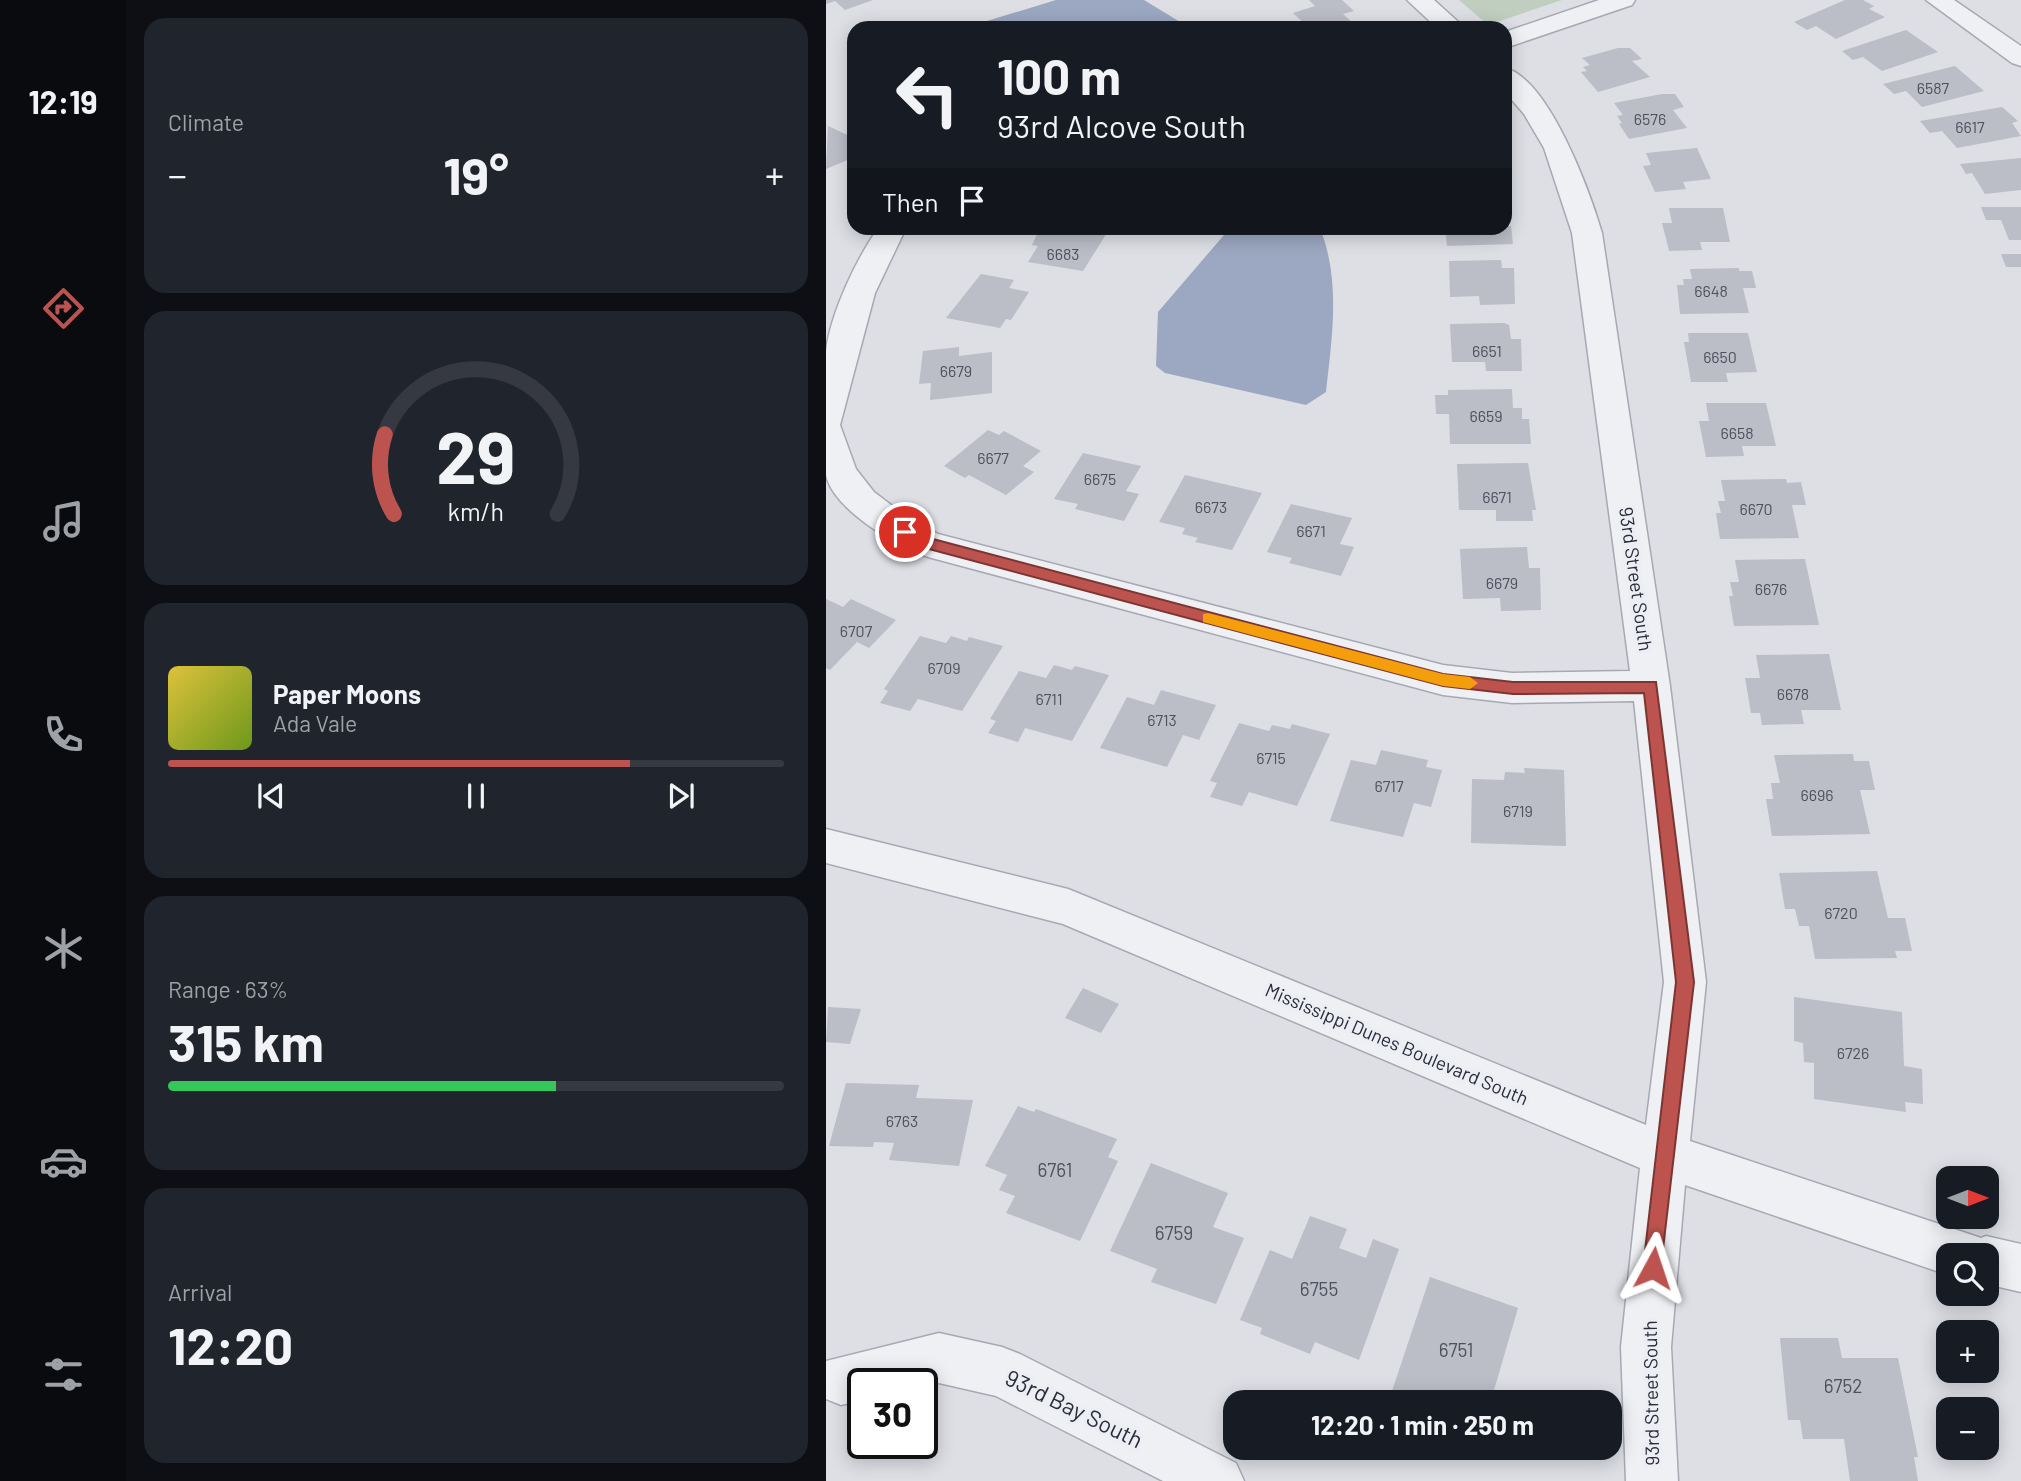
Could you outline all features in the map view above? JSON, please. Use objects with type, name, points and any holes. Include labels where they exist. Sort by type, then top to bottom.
[{"type":"street","points":[[1419,0],[1444,21]]},
{"type":"street","points":[[1512,38],[1623,0]]},
{"type":"street","points":[[1938,0],[2021,58]]},
{"type":"street","name":"93rd Street South","points":[[1512,83],[1556,142],[1571,174],[1587,233],[1651,686],[1685,982],[1646,1347],[1652,1481]]},
{"type":"street","points":[[826,421],[833,376],[874,258],[888,235]]},
{"type":"street","points":[[826,430],[832,460],[850,487],[883,520],[929,544],[1443,680],[1513,688],[1651,686]]},
{"type":"street","name":"Mississippi Dunes Boulevard South","points":[[826,846],[1068,907],[1666,1156],[1936,1248]]},
{"type":"street","points":[[1999,1263],[2021,1268]]},
{"type":"street","name":"93rd Bay South","points":[[841,1380],[939,1358],[1002,1372],[1219,1481]]},
{"type":"green space","points":[[1459,0],[1562,0],[1500,21],[1483,21]]},
{"type":"water","points":[[1056,0],[1144,0],[1178,21],[987,21]]},
{"type":"water","points":[[1224,235],[1322,235],[1333,289],[1326,392],[1306,405],[1165,373],[1156,366],[1158,312]]},
{"type":"building","points":[[826,0],[873,0],[845,10],[835,1],[826,4]]},
{"type":"building","points":[[1309,0],[1342,0],[1354,11],[1343,14],[1351,21],[1302,21],[1293,13],[1315,6]]},
{"type":"building","points":[[1845,0],[1863,0],[1874,6],[1869,9],[1885,17],[1836,39],[1816,26],[1807,30],[1794,22]]},
{"type":"building","points":[[1906,30],[1938,52],[1882,71],[1863,57],[1853,60],[1842,51]]},
{"type":"building","points":[[1618,48],[1630,48],[1642,59],[1632,61],[1650,77],[1598,92],[1581,72],[1587,71],[1583,67],[1590,65],[1582,58]]},
{"type":"building","points":[[1955,66],[1984,91],[1922,107],[1906,91],[1894,94],[1883,84]]},
{"type":"building","points":[[1675,94],[1684,107],[1673,110],[1687,128],[1629,139],[1617,116],[1623,115],[1614,103]]},
{"type":"building","points":[[2002,107],[2018,121],[2012,123],[2021,136],[1957,148],[1942,131],[1930,133],[1920,121]]},
{"type":"building","points":[[828,126],[847,135],[847,160],[826,169]]},
{"type":"building","points":[[1697,148],[1711,179],[1683,182],[1686,189],[1655,192],[1643,166],[1651,165],[1646,153]]},
{"type":"building","points":[[2021,158],[2021,190],[1985,194],[1972,173],[1966,174],[1960,164]]},
{"type":"building","points":[[1981,207],[2021,207],[2021,240],[2009,240],[2001,220],[1986,220]]},
{"type":"building","points":[[1669,208],[1723,208],[1730,242],[1700,242],[1702,250],[1669,251],[1662,223],[1672,223]]},
{"type":"building","points":[[1037,235],[1106,235],[1083,271],[1028,262],[1038,246],[1032,245]]},
{"type":"building","points":[[1446,235],[1512,235],[1513,244],[1447,246]]},
{"type":"building","points":[[2001,254],[2021,254],[2021,267],[2006,267]]},
{"type":"building","points":[[1501,260],[1502,268],[1514,268],[1515,304],[1480,305],[1479,296],[1450,297],[1449,261]]},
{"type":"building","points":[[1739,268],[1739,271],[1752,271],[1756,288],[1743,288],[1749,313],[1680,314],[1677,285],[1684,285],[1683,279],[1692,279],[1690,269]]},
{"type":"building","points":[[981,274],[1014,280],[1009,288],[1029,292],[1011,320],[1006,319],[1000,328],[946,318]]},
{"type":"building","points":[[1450,324],[1509,325],[1511,339],[1521,339],[1522,371],[1486,371],[1485,362],[1452,362]]},
{"type":"building","points":[[1688,333],[1748,333],[1757,372],[1726,373],[1728,382],[1691,382],[1684,342],[1689,342]]},
{"type":"building","points":[[959,347],[959,356],[992,352],[992,393],[930,400],[931,383],[919,384],[923,351]]},
{"type":"building","points":[[1512,389],[1513,408],[1522,408],[1522,419],[1529,419],[1531,444],[1450,444],[1449,414],[1436,414],[1435,395],[1448,395],[1448,390]]},
{"type":"building","points":[[1706,403],[1766,403],[1776,446],[1742,446],[1744,456],[1706,457],[1699,421],[1709,421]]},
{"type":"building","points":[[988,430],[999,435],[1004,431],[1041,451],[1023,466],[1034,472],[1006,495],[969,475],[965,478],[944,466]]},
{"type":"building","points":[[1083,453],[1141,466],[1126,491],[1139,494],[1124,521],[1075,509],[1078,504],[1054,499]]},
{"type":"building","points":[[1528,463],[1536,510],[1532,510],[1533,521],[1496,521],[1496,510],[1459,510],[1457,464]]},
{"type":"building","points":[[1185,475],[1262,493],[1232,550],[1195,542],[1198,538],[1182,534],[1185,528],[1159,522]]},
{"type":"building","points":[[1786,479],[1787,483],[1801,482],[1806,505],[1792,505],[1799,538],[1720,539],[1716,513],[1721,513],[1718,501],[1725,501],[1721,480]]},
{"type":"building","points":[[1291,504],[1352,518],[1340,544],[1354,547],[1341,576],[1289,563],[1292,558],[1267,552]]},
{"type":"building","points":[[1527,547],[1529,568],[1540,568],[1541,610],[1501,611],[1500,598],[1463,599],[1460,549]]},
{"type":"building","points":[[1805,559],[1819,625],[1734,626],[1729,596],[1733,596],[1730,582],[1739,582],[1735,560]]},
{"type":"building","points":[[826,599],[843,607],[851,599],[896,620],[869,648],[857,642],[830,670],[826,668]]},
{"type":"building","points":[[920,636],[946,643],[951,636],[967,641],[969,637],[1003,646],[962,711],[918,699],[910,711],[880,703],[888,691],[884,689]]},
{"type":"building","points":[[1829,654],[1841,710],[1801,710],[1804,724],[1762,725],[1760,713],[1751,713],[1745,678],[1760,678],[1756,655]]},
{"type":"building","points":[[1054,665],[1072,670],[1075,666],[1109,675],[1072,741],[1025,728],[1018,742],[988,733],[996,721],[990,719],[1019,671],[1046,678]]},
{"type":"building","points":[[1161,690],[1216,705],[1199,740],[1183,735],[1167,767],[1100,748],[1127,697],[1154,705]]},
{"type":"building","points":[[1239,723],[1269,731],[1272,725],[1290,729],[1292,724],[1330,734],[1297,806],[1249,792],[1242,806],[1210,797],[1217,783],[1210,781]]},
{"type":"building","points":[[1381,750],[1428,760],[1426,767],[1442,770],[1431,807],[1414,803],[1403,837],[1330,821],[1351,760],[1376,765]]},
{"type":"building","points":[[1853,754],[1854,761],[1869,761],[1875,790],[1860,790],[1870,834],[1772,836],[1766,799],[1773,799],[1771,783],[1780,783],[1774,755]]},
{"type":"building","points":[[1524,768],[1564,770],[1566,846],[1471,843],[1472,779],[1504,780],[1505,772],[1525,773]]},
{"type":"building","points":[[1877,871],[1888,918],[1905,918],[1912,951],[1895,951],[1897,958],[1815,959],[1809,926],[1799,926],[1795,909],[1785,909],[1779,873]]},
{"type":"building","points":[[1083,988],[1119,1004],[1101,1033],[1065,1018]]},
{"type":"building","points":[[1794,997],[1902,1012],[1904,1066],[1922,1069],[1923,1104],[1905,1102],[1906,1112],[1814,1099],[1814,1063],[1804,1062],[1803,1043],[1794,1041]]},
{"type":"building","points":[[828,1007],[861,1009],[850,1044],[826,1042]]},
{"type":"building","points":[[846,1083],[919,1085],[916,1098],[973,1100],[959,1166],[889,1160],[894,1143],[874,1142],[873,1147],[829,1146]]},
{"type":"building","points":[[1018,1106],[1034,1112],[1036,1109],[1117,1139],[1108,1157],[1118,1161],[1080,1241],[1006,1213],[1015,1196],[999,1190],[1007,1175],[985,1166]]},
{"type":"building","points":[[1151,1163],[1228,1193],[1213,1227],[1244,1238],[1216,1304],[1151,1282],[1157,1269],[1110,1251]]},
{"type":"building","points":[[1310,1216],[1347,1229],[1339,1248],[1366,1258],[1373,1239],[1399,1249],[1359,1360],[1315,1342],[1310,1354],[1260,1334],[1262,1328],[1240,1320],[1270,1250],[1292,1259]]},
{"type":"building","points":[[1430,1277],[1518,1308],[1494,1390],[1392,1390]]},
{"type":"building","points":[[1780,1338],[1838,1338],[1842,1358],[1898,1358],[1918,1457],[1914,1457],[1918,1481],[1850,1481],[1844,1439],[1803,1439],[1800,1420],[1788,1420]]},
{"type":"slow traffic","points":[[1208,618],[1443,680],[1470,683]]},
{"type":"route","points":[[905,532],[929,544],[1443,680],[1513,688],[1651,686],[1685,982],[1653,1268]]}]
